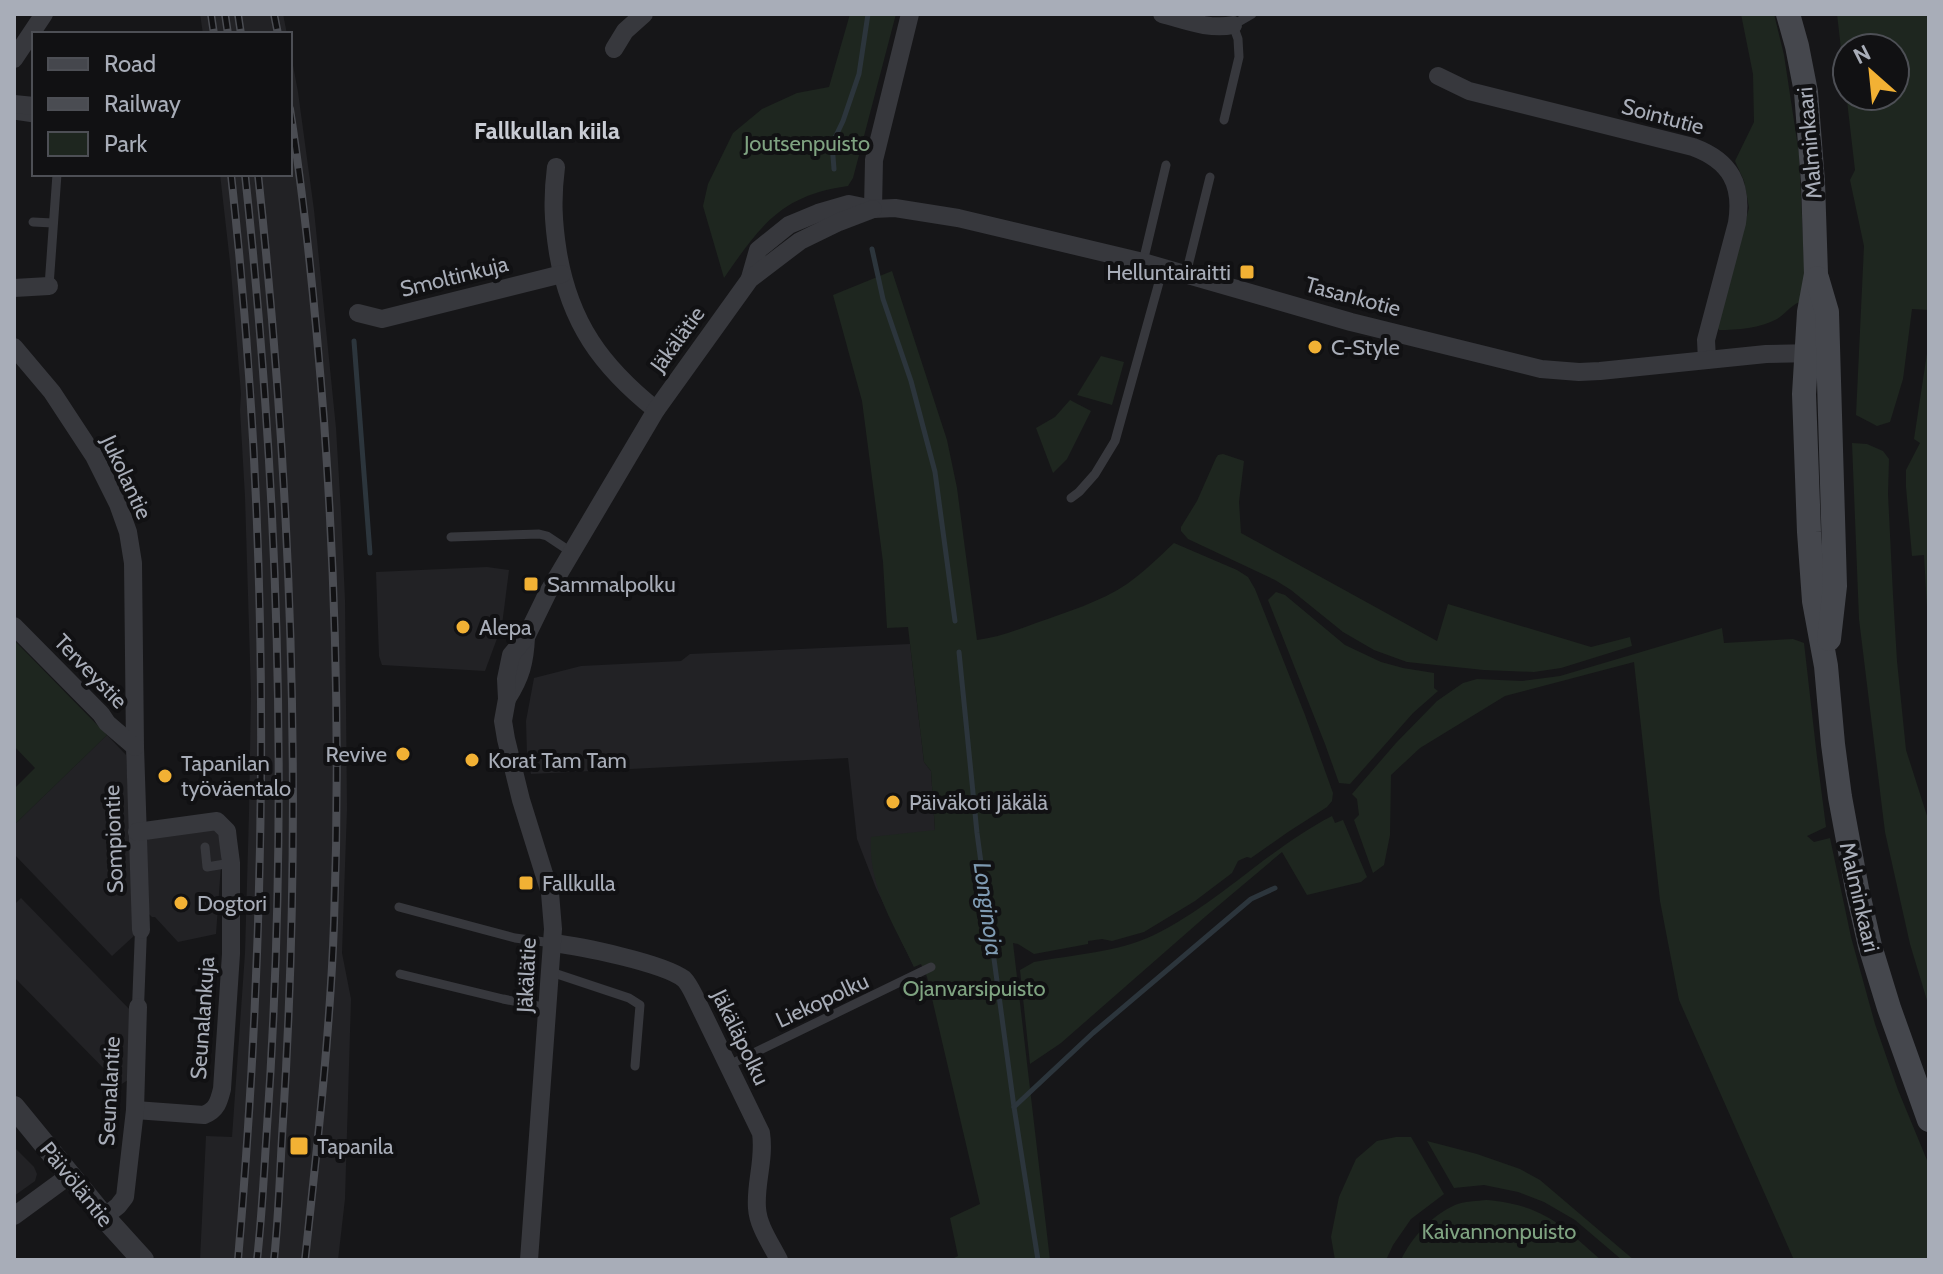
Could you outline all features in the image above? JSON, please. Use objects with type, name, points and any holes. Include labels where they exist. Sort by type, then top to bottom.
[{"type":"main road","name":"Malminkaari","points":[[1788,14],[1806,92],[1813,182],[1816,274],[1809,312],[1816,353],[1835,586],[1826,666],[1833,744],[1840,797],[1870,946],[1929,1120]]},
{"type":"street","points":[[14,59],[44,14]]},
{"type":"street","points":[[614,49],[625,31],[644,14]]},
{"type":"street","points":[[873,209],[874,160],[910,14]]},
{"type":"street","points":[[1162,14],[1204,25],[1233,25]]},
{"type":"street","name":"Sointutie","points":[[1438,76],[1469,91],[1693,147],[1710,153],[1721,163],[1738,190],[1739,208],[1706,340],[1707,360]]},
{"type":"street","points":[[556,167],[552,196],[554,223],[562,274],[572,307],[596,349],[613,371],[656,410]]},
{"type":"street","name":"Jäkälätie","points":[[529,1260],[553,929],[550,893],[521,800],[503,721],[511,655],[526,637],[571,552],[656,410],[750,279],[758,250],[789,225],[818,213],[849,204],[873,209]]},
{"type":"street","name":"Tasankotie","points":[[873,209],[895,208],[958,218],[1143,262],[1351,322],[1541,369],[1600,371],[1779,353],[1816,353]]},
{"type":"street","name":"Smoltinkuja","points":[[358,313],[382,319],[413,316],[562,274]]},
{"type":"street","points":[[14,288],[49,286]]},
{"type":"street","name":"Jukolantie","points":[[14,347],[52,392],[94,456],[128,532],[133,563],[135,747]]},
{"type":"street","name":"Terveystie","points":[[14,626],[107,723],[135,747]]},
{"type":"street","name":"Sompiontie","points":[[135,747],[141,930]]},
{"type":"street","points":[[137,832],[217,821],[227,831],[231,863]]},
{"type":"street","name":"Seunalankuja","points":[[135,1110],[199,1115],[216,1108],[222,1089],[231,948],[231,863]]},
{"type":"street","points":[[138,1012],[141,930]]},
{"type":"street","name":"Jäkäläpolku","points":[[552,943],[649,965],[686,981],[761,1133],[764,1147],[757,1208],[761,1225],[779,1260]]},
{"type":"street","name":"Seunalantie","points":[[104,1217],[125,1197],[135,1110],[138,1012]]},
{"type":"street","name":"Päivöläntie","points":[[14,1107],[143,1260]]},
{"type":"street","points":[[14,1216],[70,1175]]},
{"type":"lane","points":[[1224,120],[1239,57],[1233,25],[1252,14]]},
{"type":"lane","points":[[1143,262],[1166,165]]},
{"type":"lane","points":[[49,286],[57,176]]},
{"type":"lane","points":[[1186,274],[1210,177]]},
{"type":"lane","points":[[33,222],[53,223]]},
{"type":"lane","points":[[1071,498],[1095,474],[1115,441],[1163,268]]},
{"type":"lane","points":[[451,537],[539,534],[571,552]]},
{"type":"lane","points":[[205,847],[207,867],[231,863]]},
{"type":"lane","name":"Jäkäläpolku","points":[[399,907],[515,938],[552,943]]},
{"type":"lane","name":"Liekopolku","points":[[729,1065],[931,967]]},
{"type":"lane","points":[[551,972],[629,998],[640,1005],[635,1066]]},
{"type":"lane","points":[[400,974],[548,1008]]},
{"type":"shaded area","points":[[200,14],[283,14],[287,32],[203,32]]},
{"type":"shaded area","points":[[292,60],[314,210],[336,428],[345,600],[347,809],[342,953],[351,999],[345,1199],[338,1260],[200,1260],[206,1136],[232,1137],[245,953],[251,693],[241,394],[220,176],[292,176]]},
{"type":"shaded area","points":[[487,567],[509,570],[502,625],[485,671],[382,665],[379,656],[376,572]]},
{"type":"shaded area","name":"Päiväkoti Jäkälä","points":[[910,644],[924,762],[931,771],[935,831],[914,967],[876,888],[857,839],[848,758],[531,774],[526,721],[534,678],[581,666],[681,661],[690,654]]},
{"type":"shaded area","points":[[107,735],[126,755],[136,934],[112,956],[14,854],[14,825]]},
{"type":"shaded area","points":[[211,827],[223,838],[216,934],[178,942],[148,913],[146,841]]},
{"type":"shaded area","points":[[21,898],[132,1012],[128,1080],[120,1085],[14,977],[14,905]]},
{"type":"shaded area","points":[[14,1147],[37,1174],[35,1181],[14,1196]]},
{"type":"green space","name":"Joutsenpuisto","points":[[850,14],[896,14],[853,178],[848,186],[805,197],[774,216],[761,228],[724,278],[703,206],[708,184],[733,133],[762,109],[797,93],[829,87]]},
{"type":"green space","points":[[1741,14],[1774,14],[1784,55],[1799,154],[1805,281],[1803,301],[1777,319],[1741,329],[1719,330],[1717,327],[1749,208],[1744,181],[1735,161],[1754,122],[1753,74]]},
{"type":"green space","points":[[1837,14],[1929,14],[1929,310],[1912,309],[1903,379],[1890,422],[1877,426],[1856,415],[1864,246],[1850,180],[1855,170],[1848,112],[1911,112],[1911,32],[1839,32]]},
{"type":"green space","name":"Ojanvarsipuisto","points":[[892,271],[947,440],[957,488],[977,640],[1014,631],[1106,596],[1133,579],[1174,543],[1237,570],[1248,577],[1255,589],[1333,793],[1327,807],[1251,858],[1238,861],[1232,873],[1195,901],[1144,932],[1112,941],[1088,941],[1088,944],[1034,954],[1013,943],[1050,1260],[950,1260],[958,1256],[950,1218],[980,1204],[927,977],[921,964],[914,967],[884,905],[871,855],[871,837],[935,830],[931,771],[924,762],[908,627],[887,628],[883,562],[862,401],[833,295]]},
{"type":"green space","points":[[1929,340],[1929,643],[1924,555],[1912,556],[1906,470],[1920,443],[1914,439]]},
{"type":"green space","points":[[1101,356],[1124,362],[1112,405],[1077,395]]},
{"type":"green space","points":[[1070,400],[1091,411],[1067,459],[1053,473],[1036,428],[1055,417]]},
{"type":"green space","points":[[1852,443],[1867,444],[1883,451],[1889,459],[1893,595],[1906,750],[1929,822],[1929,1007],[1910,944],[1885,832],[1859,619]]},
{"type":"green space","points":[[1223,454],[1244,461],[1239,502],[1241,533],[1437,641],[1448,604],[1591,647],[1630,637],[1632,646],[1561,668],[1534,672],[1407,662],[1374,650],[1343,632],[1275,580],[1188,539],[1181,531],[1216,458]]},
{"type":"green space","points":[[1276,592],[1285,595],[1345,645],[1381,662],[1434,673],[1434,688],[1438,691],[1413,713],[1350,784],[1339,783],[1268,600]]},
{"type":"green space","points":[[1722,628],[1724,643],[1793,639],[1804,643],[1826,827],[1807,836],[1814,842],[1830,838],[1851,937],[1875,1024],[1929,1165],[1929,1260],[1794,1260],[1679,1000],[1660,901],[1634,662],[1505,696],[1420,748],[1391,775],[1390,835],[1384,865],[1373,873],[1354,820],[1359,815],[1357,799],[1352,794],[1437,701],[1463,683],[1477,679],[1522,681],[1560,676]]},
{"type":"green space","points":[[14,640],[107,735],[14,825],[14,789],[35,768],[14,746]]},
{"type":"green space","points":[[1332,816],[1335,823],[1343,820],[1367,877],[1361,882],[1307,895],[1282,852],[1061,1043],[1030,1064],[1020,970],[1034,962],[1111,949],[1154,935],[1200,908],[1286,844]]},
{"type":"green space","points":[[1411,1137],[1444,1194],[1411,1219],[1386,1260],[1335,1260],[1331,1237],[1339,1197],[1356,1159],[1377,1141]]},
{"type":"green space","points":[[1427,1141],[1477,1154],[1520,1169],[1540,1180],[1634,1260],[1622,1260],[1575,1220],[1544,1202],[1518,1192],[1484,1185],[1454,1188]]},
{"type":"green space","name":"Kaivannonpuisto","points":[[1487,1200],[1537,1212],[1563,1227],[1601,1260],[1401,1260],[1417,1235],[1438,1215],[1459,1204]]},
{"type":"waterway","name":"Longinoja","points":[[834,169],[832,144],[859,74],[868,14]]},
{"type":"waterway","name":"Longinoja","points":[[872,249],[883,299],[911,381],[935,472],[955,621]]},
{"type":"waterway","points":[[354,341],[370,553]]},
{"type":"waterway","name":"Longinoja","points":[[959,652],[977,833],[1038,1260]]},
{"type":"waterway","points":[[1014,1107],[1093,1033],[1251,899],[1275,888]]},
{"type":"railway","points":[[211,14],[214,32]]},
{"type":"railway","points":[[225,14],[228,32]]},
{"type":"railway","points":[[238,14],[241,32]]},
{"type":"railway","points":[[274,14],[278,32]]},
{"type":"railway","points":[[292,123],[310,265],[324,421],[337,734],[332,965],[305,1260]]},
{"type":"railway","points":[[231,176],[253,445],[261,717],[256,989],[238,1260]]},
{"type":"railway","points":[[245,176],[257,293],[273,531],[279,769],[274,1008],[257,1260]]},
{"type":"railway","points":[[258,176],[279,410],[291,647],[293,766],[289,1003],[274,1260]]},
{"type":"place","name":"Helluntairaitti","points":[[1247,272]]},
{"type":"place","name":"C-Style","points":[[1315,347]]},
{"type":"place","name":"Sammalpolku","points":[[531,584]]},
{"type":"place","name":"Alepa","points":[[463,627]]},
{"type":"place","name":"Revive","points":[[403,754]]},
{"type":"place","name":"Korat Tam Tam","points":[[472,760]]},
{"type":"place","name":"Tapanilan työväentalo","points":[[165,776]]},
{"type":"place","name":"Päiväkoti Jäkälä","points":[[893,802]]},
{"type":"place","name":"Fallkulla","points":[[526,883]]},
{"type":"place","name":"Dogtori","points":[[181,903]]},
{"type":"place","name":"Tapanila","points":[[299,1146]]},
{"type":"district","name":"Fallkullan kiila","points":[[547,131]]}]
